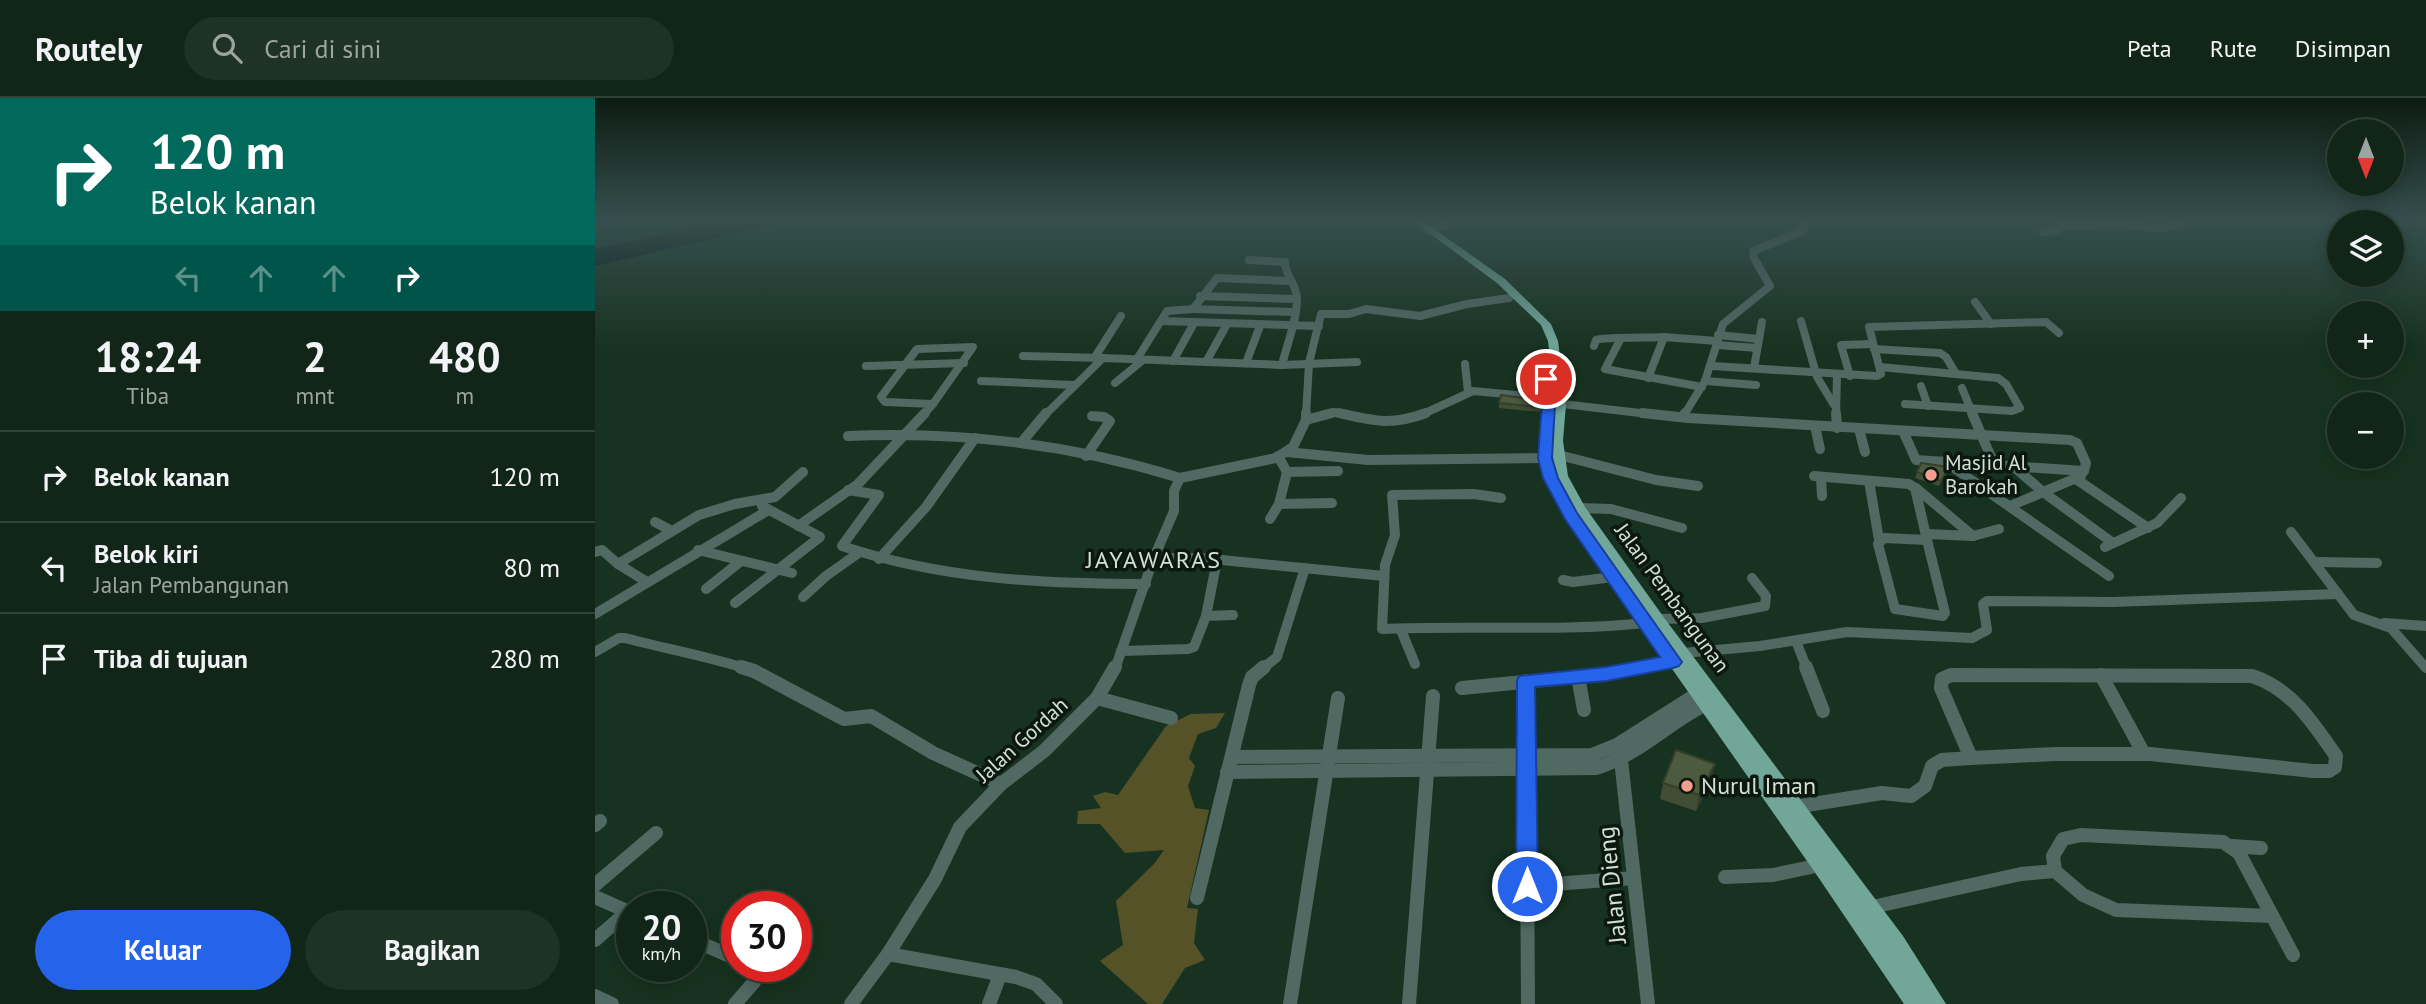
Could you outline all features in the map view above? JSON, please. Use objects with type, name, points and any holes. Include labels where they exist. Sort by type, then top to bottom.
[{"type":"main road","name":"Jalan Pembangunan","points":[[1469,263],[1519,303]]},
{"type":"main road","name":"Jalan Pembangunan","points":[[1469,263],[1519,303],[1537,326],[1543,341],[1554,401],[1551,437],[1545,458],[1550,478],[1571,515],[1613,577],[1651,621],[1706,696],[1821,864],[1936,1004]]},
{"type":"main road","name":"Jalan Pembangunan","points":[[1551,437],[1559,455],[1562,476],[1579,508],[1651,621]]},
{"type":"main road","name":"Jalan Pembangunan","points":[[1706,696],[1794,807],[1861,910],[1916,1004]]},
{"type":"street","points":[[1282,365],[1297,299],[1285,272],[1285,263]]},
{"type":"street","points":[[1682,417],[1704,384],[1712,366],[1723,324],[1770,286],[1757,263]]},
{"type":"street","points":[[1193,309],[1200,296],[1218,278],[1290,281]]},
{"type":"street","points":[[1200,296],[1297,299]]},
{"type":"street","points":[[1975,302],[1991,324]]},
{"type":"street","points":[[1282,454],[1301,435],[1305,420],[1309,363],[1321,314],[1345,314],[1366,309],[1420,316],[1467,304],[1519,303]]},
{"type":"street","points":[[1115,383],[1140,359],[1168,310],[1292,312]]},
{"type":"street","points":[[1021,443],[1049,408],[1099,358],[1122,316]]},
{"type":"street","points":[[1162,321],[1319,326]]},
{"type":"street","points":[[1801,321],[1825,396],[1834,405]]},
{"type":"street","points":[[1754,368],[1762,322]]},
{"type":"street","points":[[1712,366],[1877,376],[1881,374],[1869,327],[2046,322],[2059,333]]},
{"type":"street","points":[[1173,361],[1194,323]]},
{"type":"street","points":[[1206,362],[1227,324]]},
{"type":"street","points":[[1246,363],[1260,326]]},
{"type":"street","points":[[1594,346],[1599,337],[1620,340],[1664,337],[1758,343]]},
{"type":"street","points":[[1648,379],[1664,337]]},
{"type":"street","points":[[1620,340],[1605,369],[1648,379],[1756,385]]},
{"type":"street","points":[[1850,376],[1841,345],[1940,353],[1946,357],[1955,372]]},
{"type":"street","points":[[798,526],[878,465],[933,404],[973,347],[917,349],[881,397],[882,401],[933,404]]},
{"type":"street","points":[[1023,356],[1282,365],[1357,362]]},
{"type":"street","points":[[866,366],[964,363]]},
{"type":"street","points":[[1465,363],[1468,392]]},
{"type":"street","points":[[1879,366],[1955,372],[2002,380],[2020,408],[2017,411],[1905,404]]},
{"type":"street","points":[[1837,375],[1838,397],[1834,405],[1837,428]]},
{"type":"street","points":[[981,381],[1073,385]]},
{"type":"street","points":[[1921,386],[1928,406]]},
{"type":"street","points":[[1962,388],[1994,464]]},
{"type":"street","points":[[1305,420],[1335,412],[1384,423],[1404,421],[1454,402],[1468,392],[1480,391],[1682,417],[2074,441],[2085,463],[2084,471],[2076,479],[2010,506]]},
{"type":"street","points":[[1086,456],[1110,421],[1104,417],[1092,416]]},
{"type":"street","points":[[1815,426],[1820,449]]},
{"type":"street","points":[[1859,429],[1865,452]]},
{"type":"street","points":[[1903,431],[1913,458],[2084,471]]},
{"type":"street","points":[[848,436],[908,433],[1021,443],[1180,478],[1282,454],[1368,460],[1545,458]]},
{"type":"street","points":[[879,559],[926,507],[975,438]]},
{"type":"street","points":[[1270,519],[1279,504],[1287,472],[1282,454]]},
{"type":"street","points":[[1559,455],[1656,480],[1698,486]]},
{"type":"street","points":[[1946,462],[2109,576]]},
{"type":"street","points":[[2013,466],[2109,545],[2167,518],[2181,498]]},
{"type":"street","points":[[1287,472],[1338,471]]},
{"type":"street","points":[[618,564],[705,513],[746,501],[758,502],[775,497],[803,472]]},
{"type":"street","points":[[1822,496],[1818,476],[1909,484],[1973,536]]},
{"type":"street","name":"Jalan Gordah","points":[[851,1004],[888,954],[935,879],[960,827],[1001,784],[1044,751],[1097,698],[1113,674],[1154,558],[1174,511],[1174,491],[1180,478]]},
{"type":"street","points":[[2076,479],[2148,528]]},
{"type":"street","points":[[1869,481],[1894,608],[1943,616],[1945,613],[1915,488]]},
{"type":"street","points":[[848,490],[879,495],[842,546],[879,559],[979,576],[1081,584],[1146,584]]},
{"type":"street","points":[[1501,498],[1474,494],[1392,495],[1395,535],[1385,565],[1381,626],[1388,631],[1453,626],[1595,628],[1702,618],[1765,606],[1766,596],[1752,578]]},
{"type":"street","points":[[735,603],[820,537],[767,511],[758,502]]},
{"type":"street","points":[[1279,504],[1332,503]]},
{"type":"street","points":[[1579,508],[1611,509],[1682,528]]},
{"type":"street","points":[[595,614],[767,511]]},
{"type":"street","points":[[655,523],[672,531]]},
{"type":"street","points":[[1879,540],[1889,537],[1988,535],[2000,529]]},
{"type":"street","points":[[2291,532],[2358,618],[2384,624],[2426,626]]},
{"type":"street","points":[[595,552],[602,550],[618,564],[647,582]]},
{"type":"street","points":[[698,550],[792,573]]},
{"type":"street","points":[[803,597],[826,576],[860,552]]},
{"type":"street","points":[[1154,558],[1217,560],[1384,576]]},
{"type":"street","points":[[1121,651],[1194,647],[1206,615],[1217,560]]},
{"type":"street","points":[[706,589],[741,561]]},
{"type":"street","points":[[2316,562],[2377,563]]},
{"type":"street","points":[[1197,898],[1251,680],[1277,657],[1305,568]]},
{"type":"street","points":[[1563,580],[1573,582],[1613,577]]},
{"type":"street","points":[[1462,688],[1606,674],[1678,657],[1847,632],[1972,638],[1985,633],[1988,626],[1983,604],[1987,601],[2113,602],[2339,594]]},
{"type":"street","points":[[1206,615],[1233,615]]},
{"type":"street","points":[[1935,615],[1939,635]]},
{"type":"street","points":[[2384,624],[2426,668]]},
{"type":"street","points":[[1401,630],[1415,664]]},
{"type":"street","points":[[595,652],[619,638],[625,638],[716,659],[754,671],[843,719],[871,716],[933,753],[1001,784]]},
{"type":"street","points":[[1796,641],[1823,711]]},
{"type":"street","points":[[1794,807],[1882,793],[1911,796],[1924,786],[1932,766],[1936,763],[1971,759],[2144,754],[2313,771],[2335,768],[2336,756],[2284,691],[2267,679],[2252,676],[1951,675],[1942,679],[1941,688],[1971,759]]},
{"type":"street","points":[[2101,675],[2144,754]]},
{"type":"street","points":[[1578,676],[1584,710]]},
{"type":"street","points":[[1526,681],[1528,1004]]},
{"type":"street","points":[[1409,1004],[1433,696]]},
{"type":"street","points":[[1232,757],[1327,763],[1429,763],[1527,761],[1601,754],[1661,714],[1706,696]]},
{"type":"street","points":[[1527,761],[1587,769],[1621,760],[1706,696]]},
{"type":"street","points":[[1097,698],[1171,718]]},
{"type":"street","points":[[1290,1004],[1338,698]]},
{"type":"street","points":[[1661,714],[1672,724]]},
{"type":"street","name":"Jalan Dieng","points":[[1621,760],[1648,1004]]},
{"type":"street","points":[[1227,772],[1327,763]]},
{"type":"street","points":[[595,885],[656,833]]},
{"type":"street","points":[[2261,848],[2232,846],[2198,839],[2081,835],[2063,839],[2053,856],[2055,871],[2073,889],[2097,905],[2116,910],[2272,916]]},
{"type":"street","points":[[2232,846],[2239,853],[2293,955]]},
{"type":"street","points":[[1725,877],[1760,877],[1799,872],[1821,864]]},
{"type":"street","points":[[1861,910],[2021,874],[2055,871]]},
{"type":"street","points":[[1527,886],[1634,878]]},
{"type":"street","points":[[595,897],[616,907]]},
{"type":"street","points":[[595,940],[616,923]]},
{"type":"street","points":[[888,954],[1000,975],[1035,985],[1056,1004]]},
{"type":"street","points":[[989,1004],[1000,975]]},
{"type":"street","points":[[735,1004],[754,982]]},
{"type":"street","points":[[595,996],[612,1004]]},
{"type":"shaded area","points":[[1225,713],[1216,728],[1198,734],[1189,758],[1195,766],[1188,786],[1195,808],[1209,810],[1187,908],[1198,909],[1194,943],[1205,960],[1185,968],[1162,1004],[1148,1004],[1100,961],[1123,945],[1116,901],[1154,864],[1164,850],[1125,853],[1100,824],[1077,824],[1078,811],[1101,808],[1093,796],[1105,792],[1118,795],[1166,726],[1191,714]]},
{"type":"building","points":[[1501,395],[1540,400],[1540,407],[1499,403]]},
{"type":"building","name":"Masjid Al Barokah","points":[[1921,463],[1949,467],[1941,481],[1917,472]]},
{"type":"building","points":[[1676,750],[1715,764],[1699,795],[1663,783]]},
{"type":"place","name":"Masjid Al Barokah","points":[[1931,475]]},
{"type":"place","name":"Nurul Iman","points":[[1687,786]]},
{"type":"district","name":"JAYAWARAS","points":[[1154,560]]},
{"type":"route","points":[[1527,886],[1526,681],[1606,674],[1673,662],[1571,515],[1550,478],[1545,458],[1549,404],[1546,379]]}]
